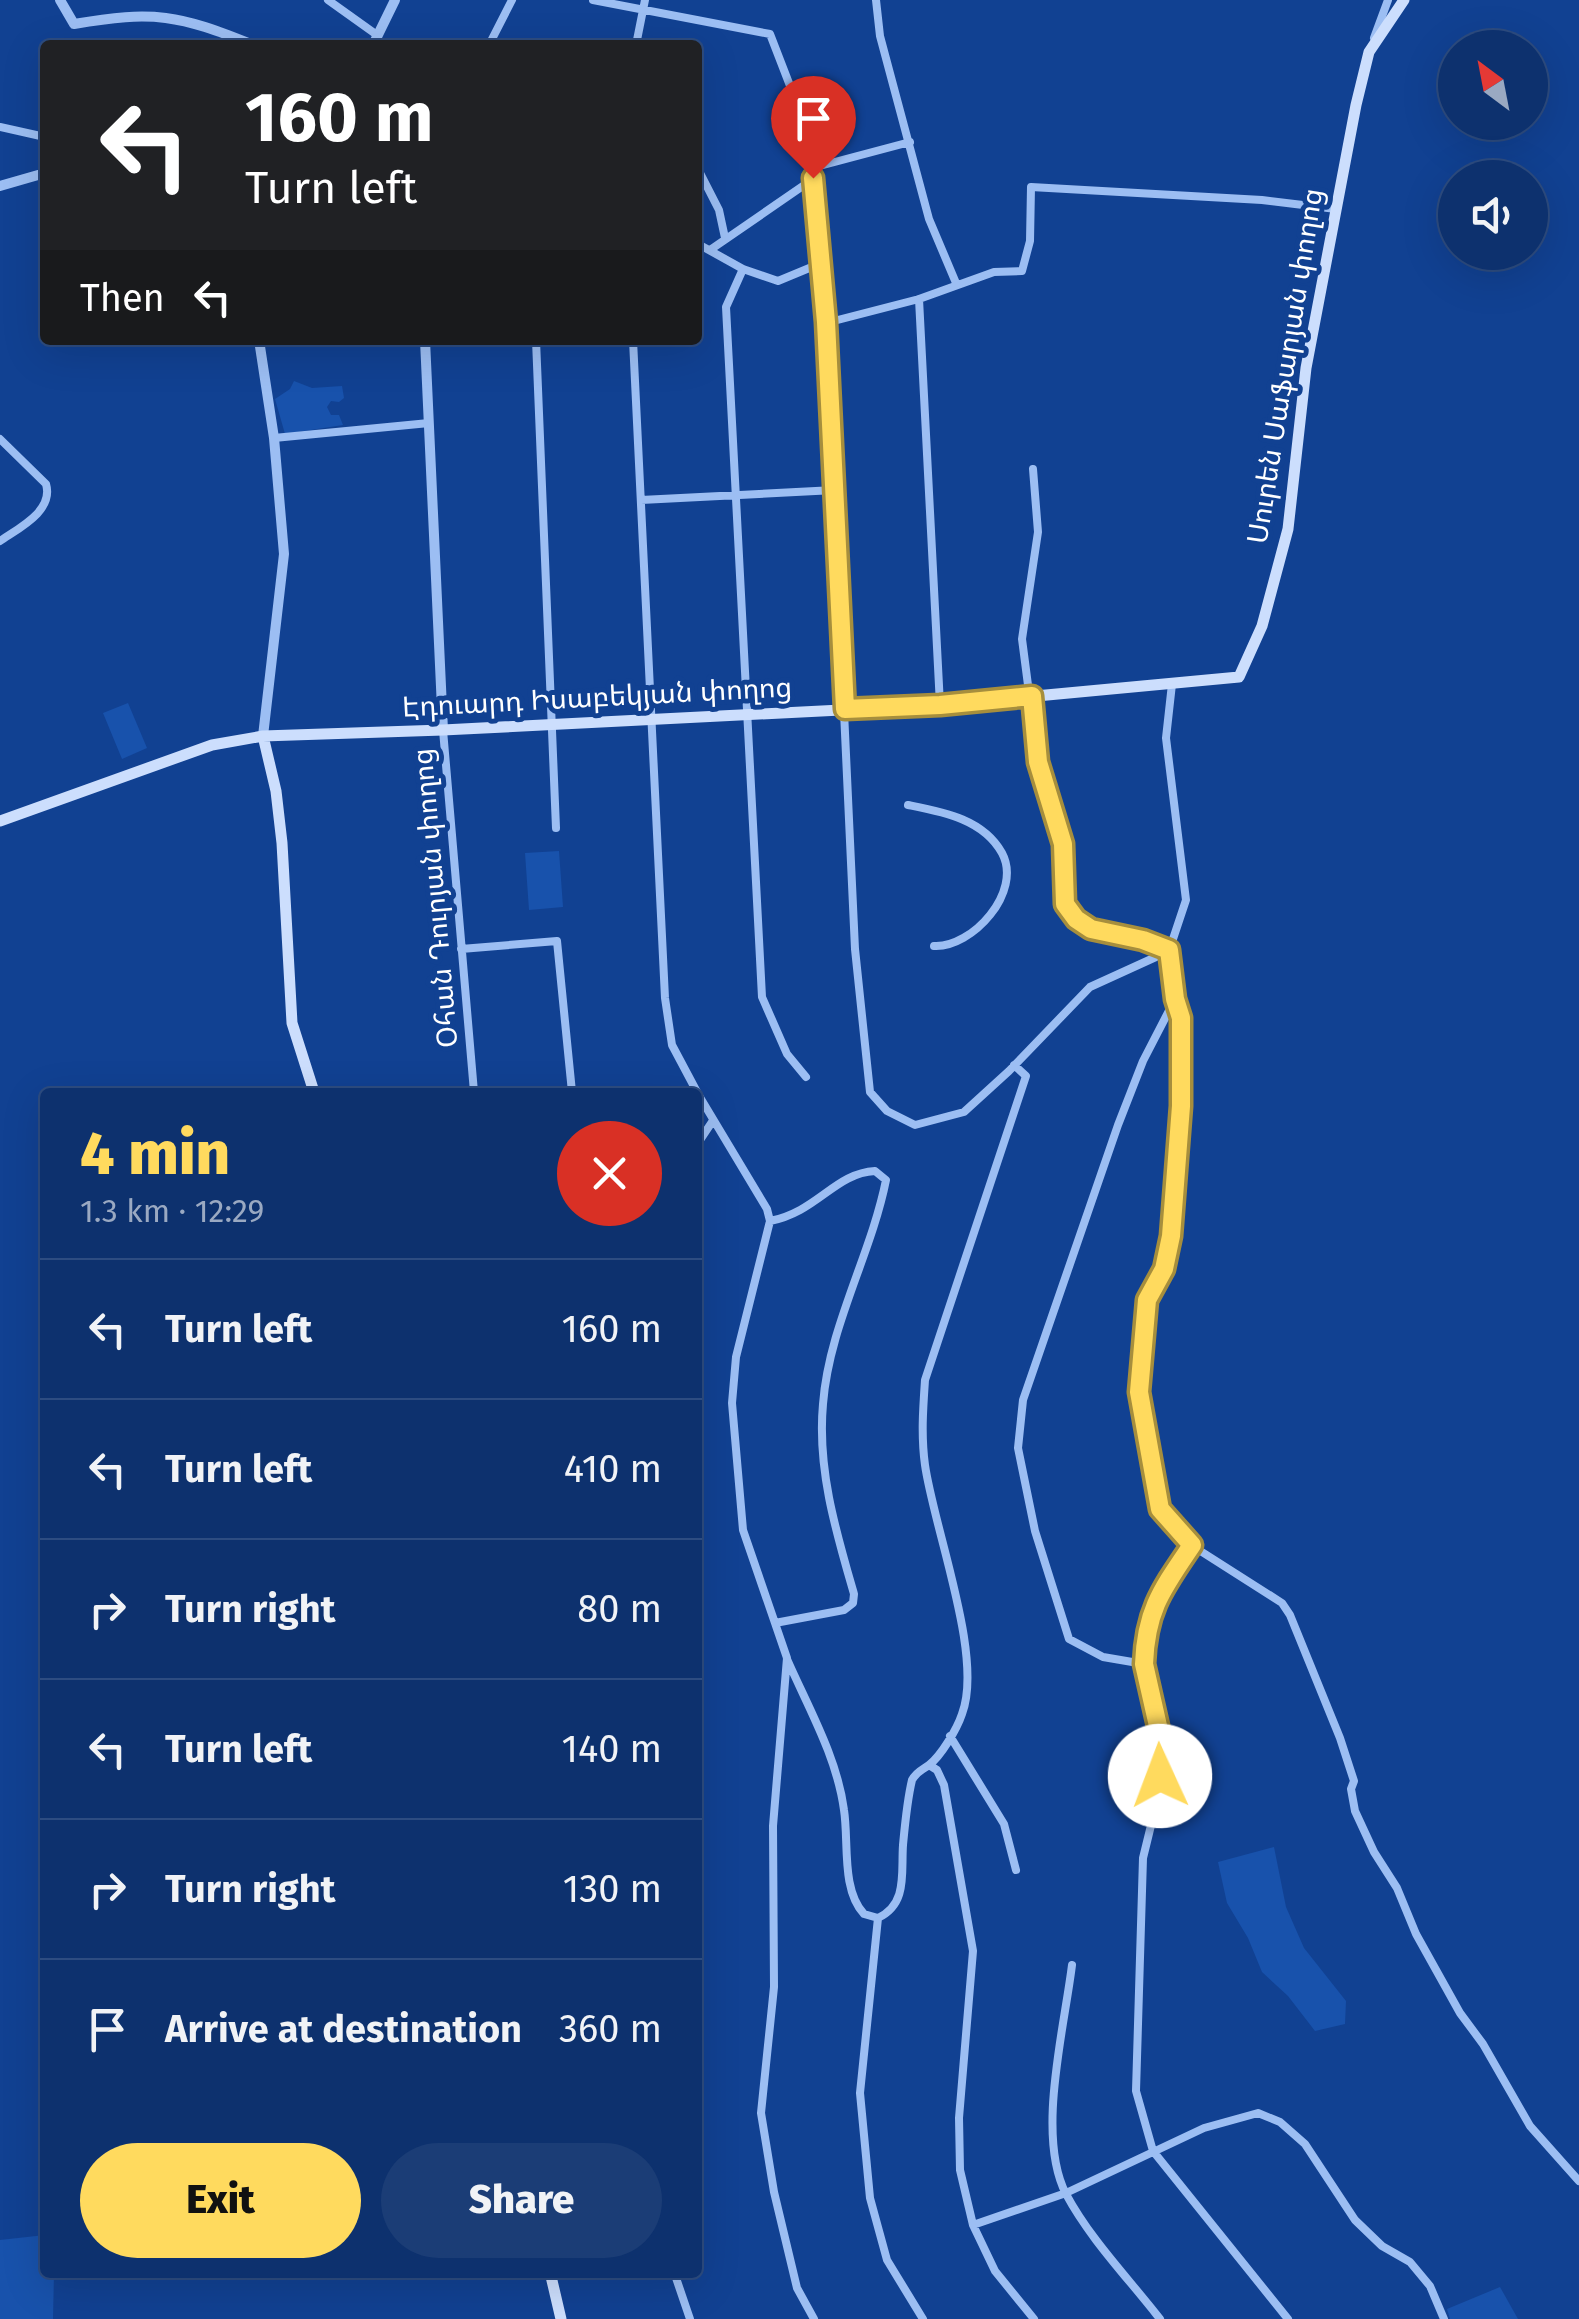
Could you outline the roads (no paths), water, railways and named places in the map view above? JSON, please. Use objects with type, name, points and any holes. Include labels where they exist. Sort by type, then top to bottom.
[{"type":"main road","points":[[1369,52],[1404,0]]},
{"type":"main road","name":"Սուրեն Սաֆարյան փողոց","points":[[1172,684],[1239,676],[1262,626],[1288,529],[1306,368],[1369,52]]},
{"type":"main road","name":"Էդուարդ Իսաբեկյան փողոց","points":[[0,821],[212,745],[264,736],[940,705],[1172,684]]},
{"type":"main road","points":[[264,736],[282,842],[292,1024],[313,1088]]},
{"type":"main road","points":[[551,2278],[561,2319]]},
{"type":"street","points":[[60,0],[74,24],[128,14],[163,16],[198,23],[240,40]]},
{"type":"street","points":[[328,0],[375,40],[396,0]]},
{"type":"street","points":[[492,40],[512,0]]},
{"type":"street","points":[[592,0],[644,5],[770,34],[804,122],[826,322],[855,950],[870,1092],[886,1111],[915,1124],[964,1112],[1090,986],[1169,950]]},
{"type":"street","points":[[876,0],[880,36],[936,242],[956,283]]},
{"type":"street","points":[[1369,52],[1388,0]]},
{"type":"street","points":[[637,40],[644,5]]},
{"type":"street","points":[[0,126],[40,136]]},
{"type":"street","points":[[812,168],[910,142]]},
{"type":"street","points":[[0,186],[40,174]]},
{"type":"street","points":[[702,177],[719,210],[724,238]]},
{"type":"street","points":[[710,250],[813,178]]},
{"type":"street","points":[[826,322],[918,299],[994,272],[1022,270],[1030,241],[1031,187],[1260,200],[1336,209]]},
{"type":"street","points":[[702,246],[743,269],[778,280],[819,264]]},
{"type":"street","points":[[743,269],[726,307],[762,998],[786,1054],[806,1076]]},
{"type":"street","points":[[918,299],[940,705]]},
{"type":"street","points":[[260,345],[274,438],[284,554],[264,736]]},
{"type":"street","name":"Օհան Դուրյան փողոց","points":[[425,345],[443,730],[474,1088]]},
{"type":"street","points":[[536,345],[556,828]]},
{"type":"street","points":[[634,345],[665,998],[672,1045],[694,1088]]},
{"type":"street","points":[[274,438],[429,423]]},
{"type":"street","points":[[0,439],[46,484],[49,493],[46,505],[0,541]]},
{"type":"street","points":[[1032,469],[1038,532],[1022,639],[1038,762],[1063,844],[1065,904],[1076,919],[1091,929],[1169,950]]},
{"type":"street","points":[[641,500],[834,490]]},
{"type":"street","points":[[1172,684],[1166,738],[1186,900],[1169,950],[1181,1018],[1181,1106],[1171,1236],[1164,1269],[1147,1300],[1139,1392],[1160,1509],[1192,1545],[1282,1603],[1290,1615],[1340,1738],[1354,1781],[1351,1789],[1355,1811],[1374,1852],[1397,1888],[1416,1934],[1460,2013],[1483,2044],[1530,2126],[1579,2181]]},
{"type":"street","points":[[908,805],[966,820],[991,840],[1006,862],[1002,892],[982,923],[962,940],[934,946]]},
{"type":"street","points":[[461,949],[557,941],[572,1088]]},
{"type":"street","points":[[1144,1664],[1103,1657],[1069,1639],[1035,1531],[1018,1448],[1023,1400],[1118,1126],[1143,1061],[1175,999]]},
{"type":"street","points":[[702,1103],[770,1221],[736,1357],[732,1402],[743,1530],[787,1658],[836,1774],[844,1808],[854,1899],[864,1914],[878,1918],[890,1911],[900,1894],[911,1784],[950,1736],[963,1712],[970,1680],[925,1466],[925,1380],[1026,1076],[1014,1066]]},
{"type":"street","points":[[702,1137],[712,1122]]},
{"type":"street","points":[[770,1221],[788,1218],[811,1206],[854,1173],[880,1173],[885,1184],[838,1335],[822,1402],[823,1476],[854,1594],[853,1603],[844,1610],[775,1623]]},
{"type":"street","points":[[1192,1545],[1154,1601],[1144,1664],[1163,1748],[1156,1805],[1143,1858],[1136,2091],[1153,2151],[1288,2319]]},
{"type":"street","points":[[787,1658],[773,1826],[774,1986],[761,2113],[774,2192],[797,2288],[814,2319]]},
{"type":"street","points":[[950,1736],[1004,1824],[1016,1870]]},
{"type":"street","points":[[929,1766],[937,1770],[944,1785],[973,1951],[959,2118],[960,2170],[973,2225],[995,2271],[1034,2319]]},
{"type":"street","points":[[878,1918],[860,2093],[870,2198],[888,2260],[922,2319]]},
{"type":"street","points":[[1072,1965],[1050,2124],[1051,2142],[1066,2193],[1160,2319]]},
{"type":"street","points":[[973,2225],[1066,2193],[1204,2128],[1258,2112],[1280,2122],[1305,2144],[1354,2220],[1382,2246],[1410,2262],[1430,2286],[1444,2319]]},
{"type":"street","points":[[676,2278],[690,2319]]}]
